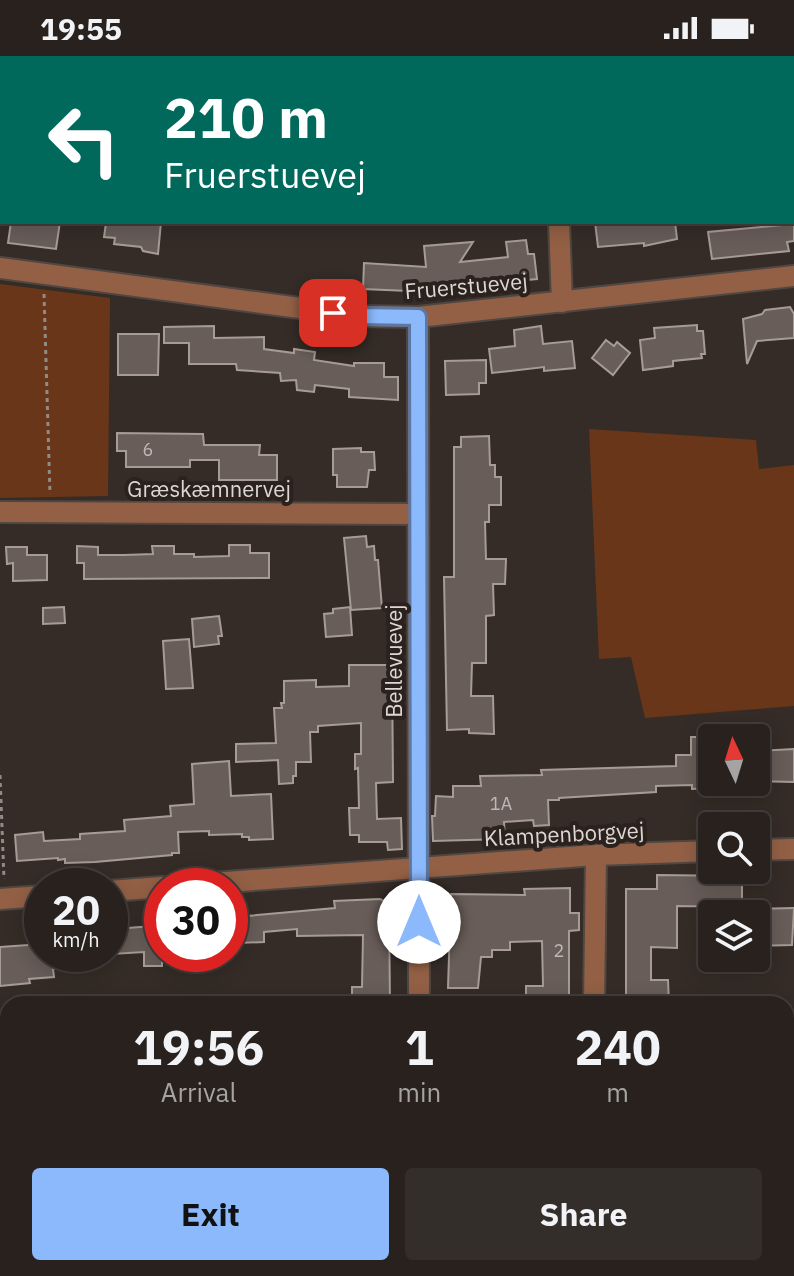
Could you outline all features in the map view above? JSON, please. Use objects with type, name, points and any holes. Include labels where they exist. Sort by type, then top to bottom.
[{"type":"street","points":[[559,224],[562,302]]},
{"type":"street","name":"Fruerstuevej","points":[[0,268],[359,316],[418,317],[794,276]]},
{"type":"street","name":"Bellevuevej","points":[[418,317],[419,996]]},
{"type":"street","name":"Græskæmnervej","points":[[0,512],[418,514]]},
{"type":"street","points":[[770,850],[794,849]]},
{"type":"street","name":"Klampenborgvej","points":[[248,880],[596,855],[698,851]]},
{"type":"street","points":[[594,996],[596,855]]},
{"type":"street","points":[[2,899],[24,897]]},
{"type":"path","points":[[43,274],[50,512]]},
{"type":"path","points":[[0,775],[2,899]]},
{"type":"shaded area","points":[[0,284],[110,298],[108,496],[0,498]]},
{"type":"shaded area","points":[[589,429],[756,440],[759,469],[794,465],[794,706],[645,718],[631,657],[599,659]]},
{"type":"building","points":[[11,224],[60,224],[56,249],[8,243]]},
{"type":"building","points":[[106,224],[161,224],[158,254],[143,251],[141,247],[114,244],[115,238],[104,237]]},
{"type":"building","points":[[595,224],[675,224],[677,239],[644,246],[644,243],[598,247]]},
{"type":"building","points":[[794,224],[794,241],[787,242],[789,251],[712,259],[708,232]]},
{"type":"building","points":[[526,240],[528,254],[534,254],[537,279],[409,291],[363,289],[364,263],[426,267],[424,246],[473,242],[460,262],[508,257],[506,242]]},
{"type":"building","points":[[790,307],[794,314],[794,338],[757,341],[747,364],[743,319],[762,314],[765,310]]},
{"type":"building","points":[[697,325],[697,331],[703,331],[705,354],[701,354],[702,358],[673,361],[673,366],[643,370],[640,340],[655,338],[654,328]]},
{"type":"building","points":[[214,326],[214,338],[264,337],[264,349],[315,352],[314,360],[354,366],[354,363],[384,363],[384,377],[398,377],[398,400],[349,397],[349,389],[315,385],[314,392],[297,390],[296,380],[281,381],[280,373],[237,370],[236,364],[189,364],[189,343],[164,343],[164,327]]},
{"type":"building","points":[[541,326],[543,344],[572,341],[575,368],[544,371],[544,367],[492,373],[489,349],[515,346],[514,330]]},
{"type":"building","points":[[118,334],[159,334],[158,375],[118,375]]},
{"type":"building","points":[[606,340],[614,346],[617,342],[630,353],[613,375],[592,358]]},
{"type":"building","points":[[486,360],[486,383],[479,383],[479,394],[446,395],[445,361]]},
{"type":"building","points":[[117,433],[203,434],[204,445],[260,445],[259,455],[277,455],[277,480],[219,480],[219,460],[190,460],[190,467],[126,467],[126,451],[117,451]]},
{"type":"building","points":[[489,436],[490,465],[495,465],[495,477],[501,477],[501,505],[489,505],[489,522],[485,522],[486,559],[506,559],[505,584],[493,584],[494,615],[486,616],[486,663],[472,663],[471,696],[493,696],[494,734],[469,733],[469,729],[447,730],[444,577],[454,577],[454,447],[461,447],[461,437]]},
{"type":"building","points":[[361,448],[361,452],[374,452],[375,470],[369,470],[367,487],[337,487],[337,475],[333,475],[333,449]]},
{"type":"building","points":[[366,536],[367,547],[374,546],[375,560],[378,560],[382,608],[351,610],[344,538]]},
{"type":"building","points":[[229,545],[250,545],[250,553],[269,553],[269,578],[84,579],[84,563],[77,563],[77,546],[98,547],[98,555],[124,555],[153,554],[152,546],[174,546],[174,554],[194,554],[194,557],[229,556]]},
{"type":"building","points":[[6,547],[27,547],[27,555],[47,555],[47,580],[13,581],[13,563],[7,564]]},
{"type":"building","points":[[64,607],[65,623],[43,624],[43,608]]},
{"type":"building","points":[[350,607],[352,635],[326,637],[324,614],[333,613],[333,609]]},
{"type":"building","points":[[219,616],[222,636],[218,636],[219,644],[194,647],[192,619]]},
{"type":"building","points":[[189,639],[193,688],[166,689],[163,641]]},
{"type":"building","points":[[349,665],[392,665],[393,782],[376,783],[377,819],[401,818],[402,849],[388,850],[387,842],[359,842],[359,835],[350,835],[349,808],[359,808],[355,754],[361,754],[361,723],[318,726],[318,732],[310,732],[311,762],[296,762],[293,783],[279,784],[278,760],[236,762],[236,744],[276,743],[274,708],[282,708],[281,703],[284,703],[284,681],[316,680],[316,687],[349,686]]},
{"type":"building","points":[[691,737],[698,737],[698,789],[692,789],[692,785],[656,786],[656,792],[548,800],[549,825],[534,826],[533,820],[504,822],[505,839],[433,841],[432,816],[435,816],[436,796],[453,797],[453,786],[481,786],[480,776],[542,775],[541,770],[676,766],[676,755],[691,755]]},
{"type":"building","points":[[794,749],[794,782],[770,781],[770,750]]},
{"type":"building","points":[[229,761],[231,796],[271,794],[273,839],[249,840],[242,834],[209,835],[209,831],[178,832],[179,853],[172,855],[95,862],[65,863],[65,859],[58,858],[17,861],[15,835],[43,832],[44,841],[80,839],[80,834],[125,831],[124,820],[171,816],[170,806],[194,804],[192,764]]},
{"type":"building","points":[[657,875],[698,875],[698,884],[742,884],[742,900],[698,900],[698,906],[677,906],[677,948],[651,947],[651,980],[668,980],[669,996],[626,996],[626,889],[657,889]]},
{"type":"building","points":[[570,888],[570,913],[579,913],[579,930],[569,931],[569,996],[526,996],[526,986],[543,986],[542,941],[510,942],[510,950],[492,950],[492,957],[481,957],[478,988],[448,988],[451,894],[525,895],[524,889]]},
{"type":"building","points":[[380,899],[386,902],[389,909],[390,996],[352,996],[352,987],[362,987],[363,935],[297,936],[297,929],[264,932],[264,942],[248,943],[248,916],[335,908],[334,901]]},
{"type":"building","points":[[794,908],[792,945],[770,946],[770,909]]},
{"type":"building","points":[[144,927],[144,952],[128,953],[128,928]]},
{"type":"building","points":[[24,945],[24,972],[53,972],[54,977],[0,986],[0,947]]},
{"type":"route","points":[[333,313],[418,317],[419,922]]}]
